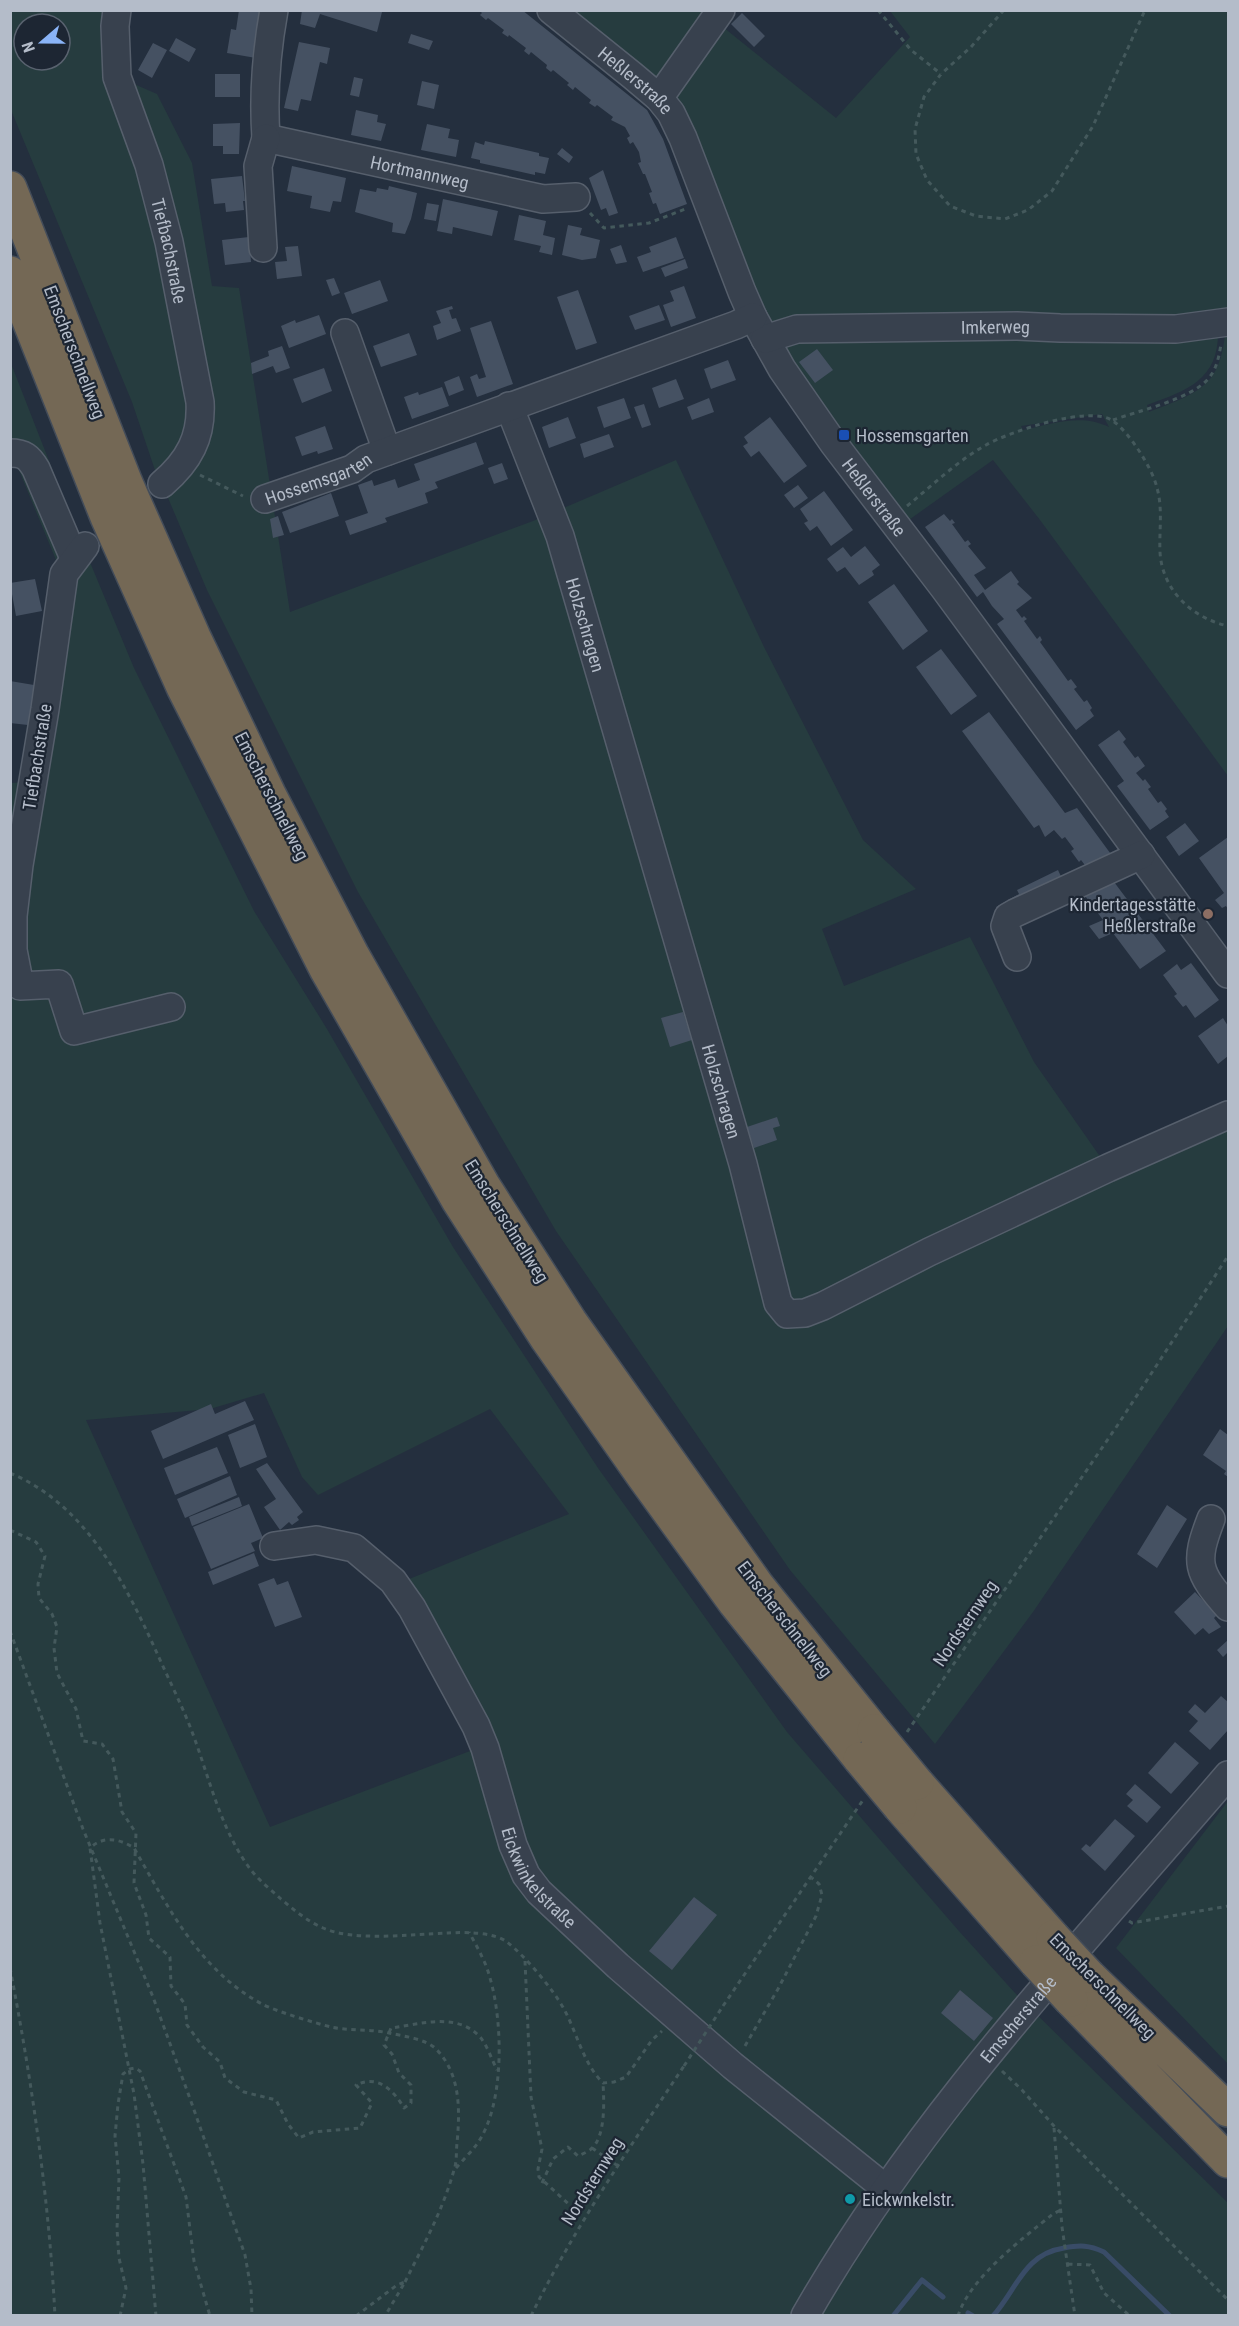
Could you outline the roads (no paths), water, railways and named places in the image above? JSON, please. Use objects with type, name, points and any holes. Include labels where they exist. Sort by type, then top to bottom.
[{"type":"highway","name":"Emscherschnellweg","points":[[10,188],[126,483],[194,637],[269,794],[352,956],[483,1185],[570,1321],[757,1585],[879,1743],[908,1795],[1080,1988],[1228,2161]]},
{"type":"highway","name":"Emscherschnellweg","points":[[10,273],[107,517],[183,687],[326,969],[458,1200],[547,1339],[735,1603],[879,1743]]},
{"type":"highway","name":"Emscherschnellweg","points":[[1080,1988],[1228,2110]]},
{"type":"street","name":"Tiefbachstraße","points":[[117,10],[115,26],[117,77],[149,165],[169,242],[200,402],[201,423],[183,465],[162,484]]},
{"type":"street","points":[[263,248],[258,166],[266,138],[264,106],[266,57],[274,10]]},
{"type":"street","name":"Heßlerstraße","points":[[551,10],[659,98],[671,113],[759,328],[790,383],[951,597],[1228,974]]},
{"type":"street","points":[[659,98],[721,10]]},
{"type":"street","name":"Hortmannweg","points":[[266,138],[543,200],[576,197]]},
{"type":"street","name":"Imkerweg","points":[[759,328],[996,326],[1176,329],[1225,323]]},
{"type":"street","name":"Hossemsgarten","points":[[265,500],[352,469],[366,459],[387,451],[736,325],[759,328]]},
{"type":"street","name":"Hossemsgarten","points":[[345,333],[387,451]]},
{"type":"street","name":"Holzschragen","points":[[509,406],[560,536],[743,1164],[773,1285],[782,1309],[787,1314],[796,1315],[823,1306],[928,1252],[1228,1115]]},
{"type":"street","name":"Tiefbachstraße","points":[[10,453],[21,453],[30,459],[79,552],[63,574],[45,709],[19,865],[13,916],[13,950],[20,986],[59,984],[74,1031],[171,1007]]},
{"type":"street","points":[[1017,957],[1005,926],[1008,917],[1141,855]]},
{"type":"street","points":[[1211,1519],[1201,1545],[1200,1562],[1206,1580],[1228,1607]]},
{"type":"street","name":"Eickwinkelstraße","points":[[274,1546],[316,1540],[354,1548],[393,1581],[412,1608],[476,1726],[485,1748],[513,1845],[526,1875],[552,1907],[618,1966],[733,2066],[885,2188]]},
{"type":"street","name":"Emscherstraße","points":[[805,2316],[824,2282],[885,2188],[987,2056],[1228,1775]]},
{"type":"waterway","points":[[993,2316],[1022,2274],[1039,2257],[1064,2248],[1080,2246],[1104,2252],[1170,2316]]},
{"type":"waterway","points":[[893,2316],[922,2280],[943,2297]]},
{"type":"waterway","points":[[968,2313],[973,2316]]},
{"type":"place","name":"Hossemsgarten","points":[[844,435]]},
{"type":"place","name":"Kindertagesstätte Heßlerstraße","points":[[1208,914]]},
{"type":"place","name":"Eickwnkelstr.","points":[[850,2199]]}]
